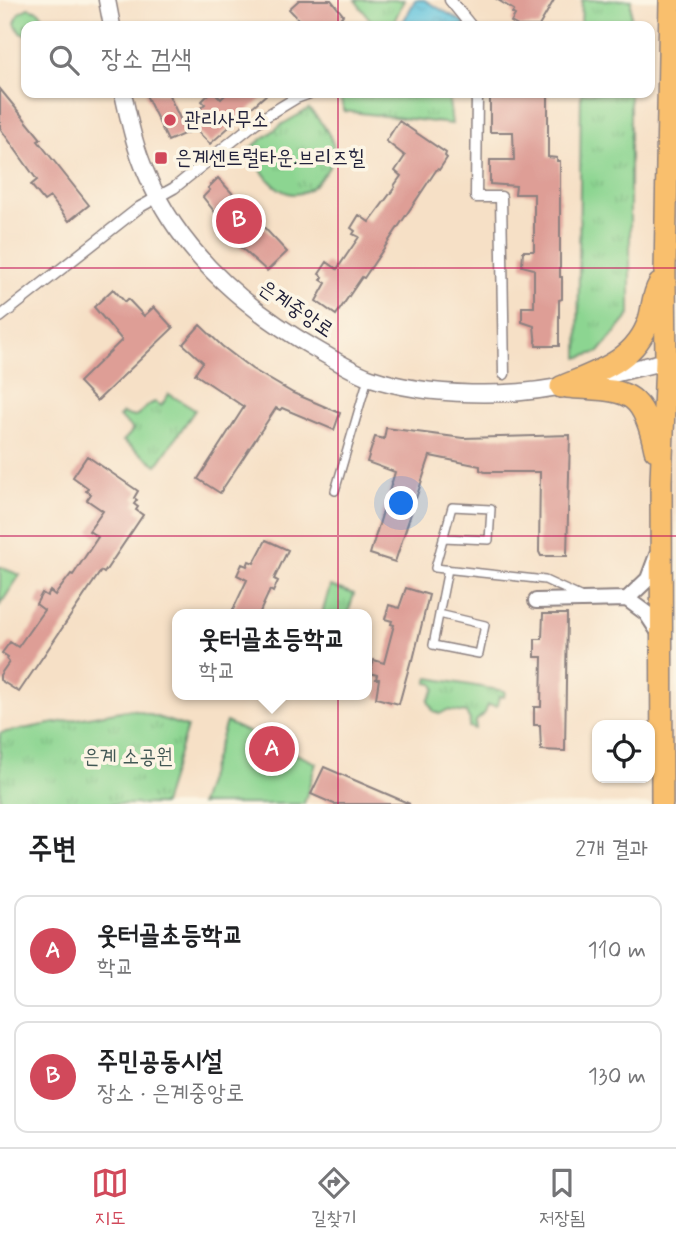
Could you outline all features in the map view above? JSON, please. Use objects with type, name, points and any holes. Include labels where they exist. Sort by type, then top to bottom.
[{"type":"main road","points":[[662,804],[661,481],[671,360],[665,273],[670,0]]},
{"type":"main road","points":[[561,387],[603,370],[626,356],[649,320],[653,294],[665,273]]},
{"type":"main road","points":[[561,387],[617,391],[635,400],[648,420],[661,481]]},
{"type":"street","points":[[107,0],[111,21]]},
{"type":"street","points":[[450,0],[467,21]]},
{"type":"street","name":"은계중앙로","points":[[124,98],[147,176],[193,249],[215,274],[258,313],[290,335],[368,377],[433,391],[467,394],[561,387],[671,360]]},
{"type":"street","points":[[0,317],[158,196],[174,188],[255,123],[296,98]]},
{"type":"street","points":[[477,98],[476,197],[501,197],[504,374]]},
{"type":"street","points":[[627,599],[648,579],[661,545]]},
{"type":"street","points":[[536,601],[627,599],[646,613],[661,636]]},
{"type":"lane","points":[[335,491],[368,377]]},
{"type":"lane","points":[[443,538],[489,540],[491,509],[452,506],[443,538],[435,568],[545,580],[587,598]]},
{"type":"lane","points":[[439,614],[485,625],[479,654],[433,645],[439,614],[448,569]]},
{"type":"green space","points":[[355,0],[404,0],[394,21],[371,21]]},
{"type":"green space","points":[[582,0],[631,0],[631,21],[581,21]]},
{"type":"green space","points":[[28,8],[38,11],[43,21],[21,21],[20,33],[15,23],[19,13]]},
{"type":"green space","points":[[340,98],[449,98],[452,124],[344,111]]},
{"type":"green space","points":[[581,98],[630,98],[630,315],[599,352],[578,358]]},
{"type":"green space","points":[[309,109],[328,133],[333,144],[333,158],[325,173],[309,189],[298,194],[288,193],[270,181],[249,149],[281,125]]},
{"type":"green space","points":[[169,394],[195,410],[157,465],[123,441],[133,429],[119,417],[123,413],[129,416],[137,415],[155,402],[161,406]]},
{"type":"green space","points":[[0,567],[20,575],[0,605]]},
{"type":"green space","points":[[330,586],[354,594],[350,609],[323,609]]},
{"type":"green space","points":[[429,678],[505,691],[504,697],[499,696],[497,706],[488,705],[485,713],[476,721],[475,729],[469,727],[470,720],[466,713],[447,710],[440,714],[433,711],[428,701],[435,689],[433,684],[427,683]]},
{"type":"green space","name":"은계 소공원","points":[[132,709],[187,727],[163,804],[0,804],[0,733]]},
{"type":"green space","points":[[226,722],[316,763],[304,804],[200,804]]},
{"type":"water","points":[[415,0],[424,0],[461,21],[404,21]]},
{"type":"building","points":[[299,0],[331,0],[343,15],[343,19],[300,21],[289,9]]},
{"type":"building","points":[[498,0],[554,0],[542,21],[512,21],[514,10]]},
{"type":"building","points":[[0,89],[89,205],[69,221],[50,197],[44,201],[31,185],[37,180],[0,128]]},
{"type":"building","points":[[147,98],[170,98],[183,125],[205,104],[202,101],[205,98],[262,98],[210,144],[195,129],[168,141]]},
{"type":"building","points":[[490,98],[548,98],[548,157],[560,161],[562,299],[559,300],[559,346],[536,346],[534,326],[522,322],[522,307],[534,307],[534,269],[522,266],[523,251],[534,251],[534,194],[515,194],[516,186],[490,184],[490,160],[514,160],[513,132],[490,132]]},
{"type":"building","points":[[399,121],[446,153],[447,158],[336,315],[316,301],[326,283],[321,280],[323,277],[319,274],[327,262],[337,269],[359,237],[353,234],[355,231],[351,228],[359,215],[369,222],[401,176],[395,171],[405,156],[386,141]]},
{"type":"building","points":[[218,178],[287,252],[267,271],[237,244],[239,243],[203,197]]},
{"type":"building","points":[[113,289],[125,302],[128,299],[144,316],[154,307],[173,328],[97,401],[79,382],[122,340],[94,307]]},
{"type":"building","points":[[200,325],[252,369],[293,393],[340,413],[334,430],[282,408],[276,408],[220,493],[198,479],[244,407],[195,374],[203,362],[183,344]]},
{"type":"building","points":[[386,428],[463,438],[570,435],[567,556],[541,556],[539,552],[540,472],[485,472],[480,470],[480,466],[430,456],[395,562],[370,554],[395,472],[367,462],[375,437],[384,439]]},
{"type":"building","points":[[87,456],[138,491],[134,504],[138,507],[136,510],[143,515],[104,573],[101,571],[19,692],[0,680],[0,675],[9,662],[8,657],[2,653],[10,642],[18,647],[44,610],[36,604],[42,593],[47,596],[50,591],[55,595],[71,574],[73,575],[98,537],[89,531],[103,511],[87,500],[91,494],[86,491],[88,488],[73,477]]},
{"type":"building","points":[[266,540],[288,550],[274,579],[278,581],[273,592],[270,590],[261,609],[233,609],[247,580],[237,575],[242,564],[247,566],[249,561],[254,563]]},
{"type":"building","points":[[406,588],[429,595],[399,704],[376,698],[379,679],[372,674],[372,666],[374,660],[384,663],[394,625],[391,624],[392,621],[385,619],[389,605],[399,608]]},
{"type":"building","points":[[543,614],[567,614],[565,751],[541,750],[540,725],[534,725],[534,707],[541,707],[542,657],[535,657],[535,639],[542,639]]},
{"type":"building","points":[[324,767],[410,804],[334,804],[311,794]]},
{"type":"place","name":"관리사무소","points":[[170,120]]},
{"type":"place","name":"은계센트럴타운.브리즈힐","points":[[161,158]]},
{"type":"place","name":"주민공동시설","points":[[239,221]]},
{"type":"place","name":"웃터골초등학교","points":[[272,749]]}]
